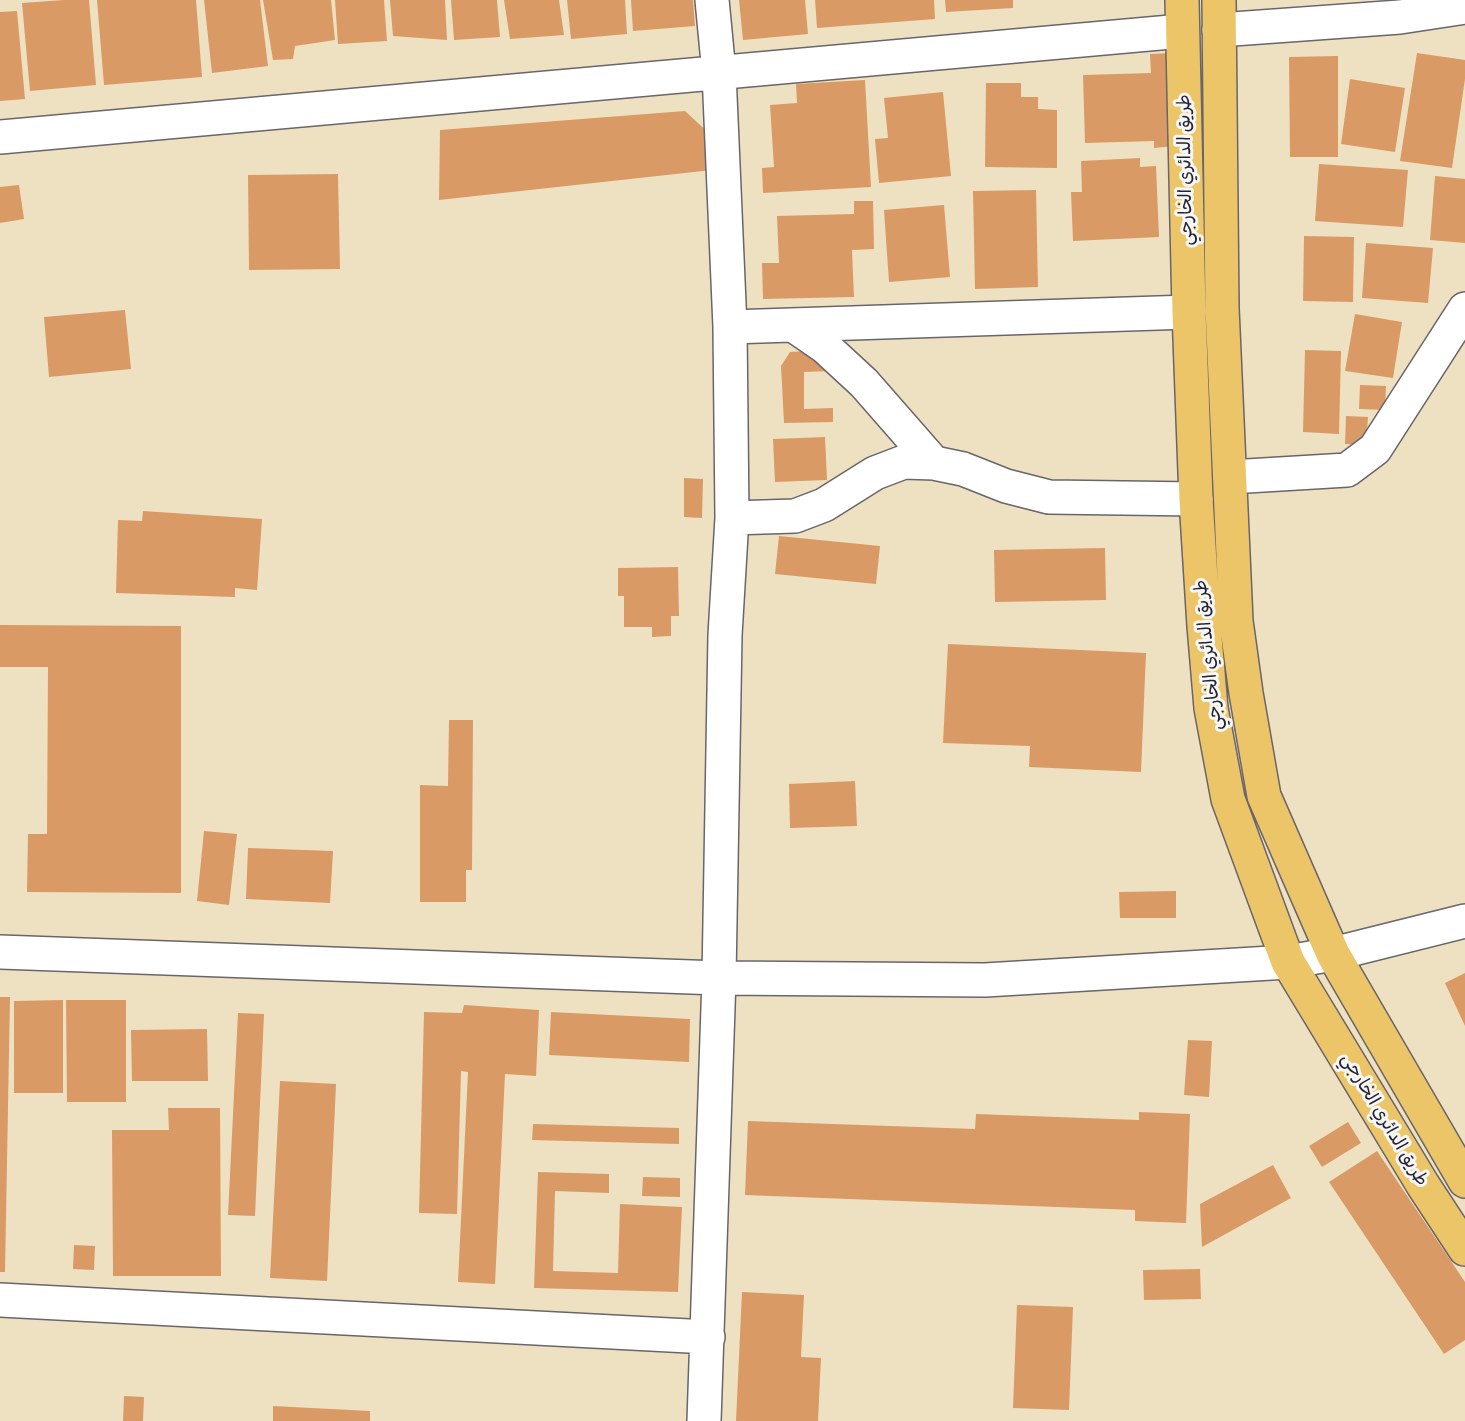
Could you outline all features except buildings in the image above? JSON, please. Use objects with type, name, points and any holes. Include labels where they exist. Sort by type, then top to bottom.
[{"type":"main road","name":"طريق الدائري الخارجي","points":[[1219,15],[1222,308],[1236,621],[1264,796],[1334,954],[1465,1181]]},
{"type":"main road","name":"طريق الدائري الخارجي","points":[[1182,16],[1189,312],[1203,626],[1211,708],[1228,799],[1288,962],[1423,1185],[1465,1249]]},
{"type":"street","points":[[704,1421],[719,978],[725,635],[732,518],[730,327],[719,73],[712,0]]},
{"type":"street","points":[[1219,15],[1400,18],[1465,7]]},
{"type":"street","points":[[0,137],[719,73],[1182,16]]},
{"type":"street","points":[[1230,477],[1347,470],[1375,449],[1465,309]]},
{"type":"street","points":[[730,327],[1189,312]]},
{"type":"street","points":[[793,325],[825,347],[864,383],[934,463]]},
{"type":"street","points":[[732,518],[795,516],[824,505],[875,473],[904,462],[934,463],[963,469],[1006,486],[1049,497],[1196,499]]},
{"type":"street","points":[[0,952],[719,978],[985,980],[1288,962],[1334,954],[1465,921]]},
{"type":"street","points":[[0,1300],[708,1337]]}]
